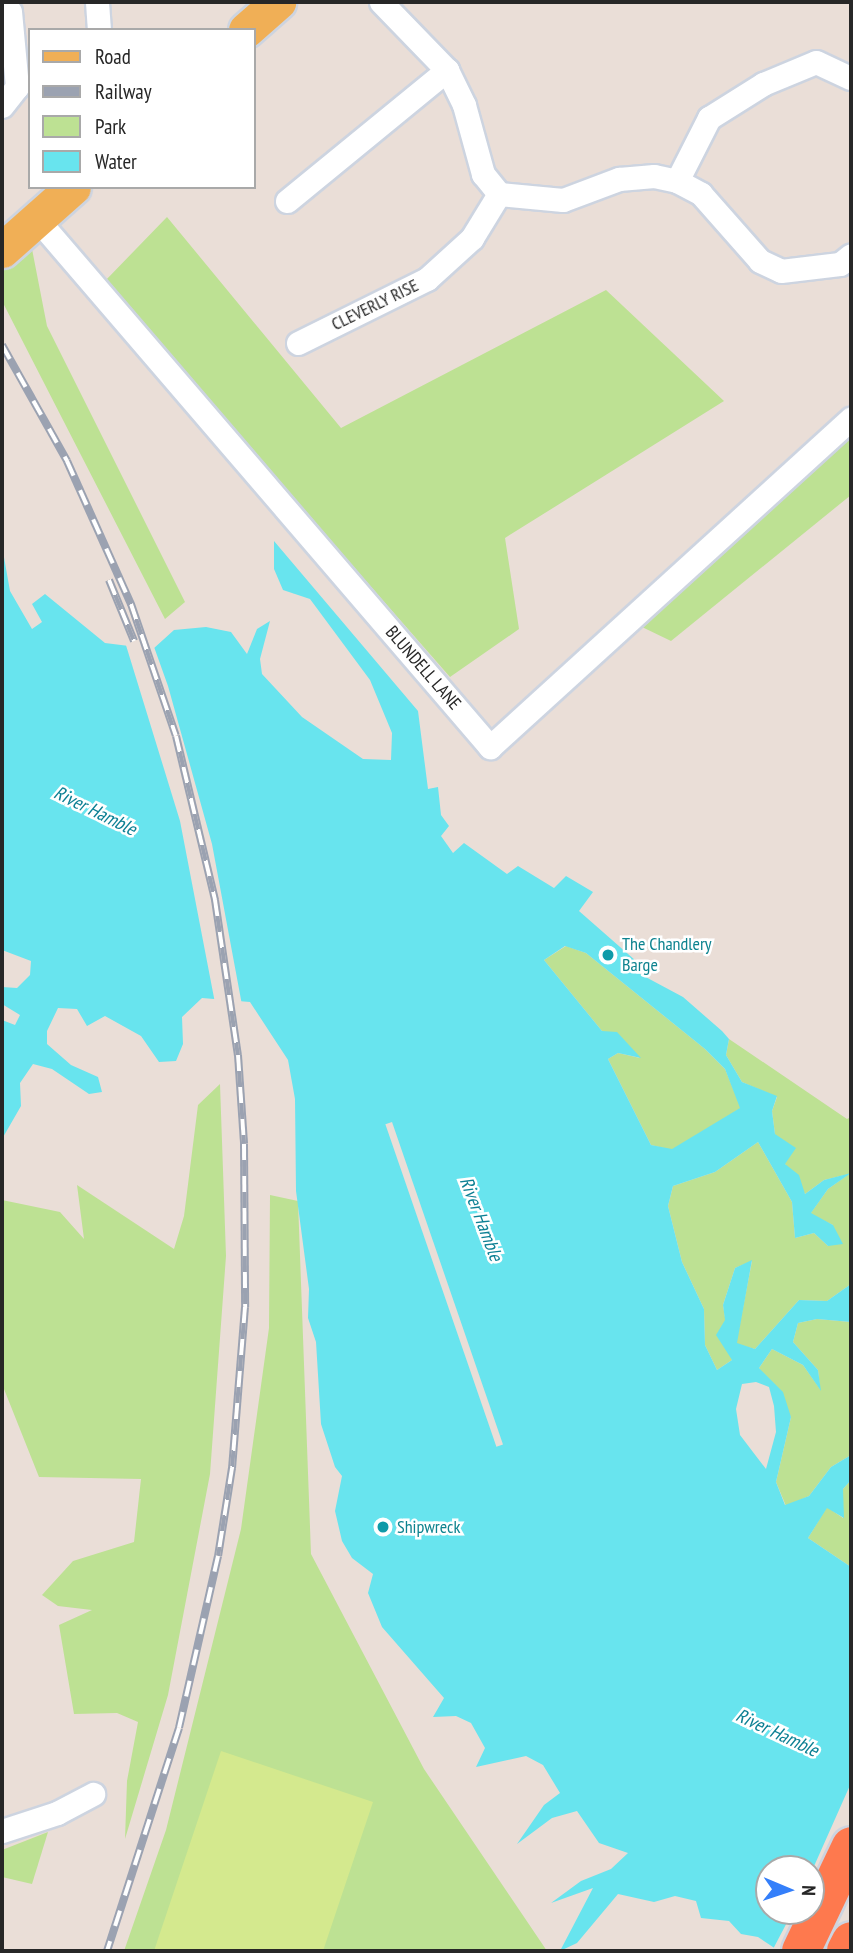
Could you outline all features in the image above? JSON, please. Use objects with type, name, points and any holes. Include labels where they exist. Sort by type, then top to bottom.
[{"type":"highway","points":[[802,1951],[851,1846]]},
{"type":"highway","points":[[846,1951],[851,1941]]},
{"type":"main road","points":[[248,28],[278,2]]},
{"type":"main road","points":[[15,231],[70,189]]},
{"type":"street","points":[[97,2],[99,28]]},
{"type":"street","points":[[381,2],[447,69],[464,105],[483,174],[499,194],[544,201],[563,200],[619,179],[654,176],[677,181],[701,194],[760,261],[781,271],[840,264],[851,255]]},
{"type":"street","points":[[2,106],[17,87],[10,11]]},
{"type":"street","points":[[677,181],[709,118],[763,84],[816,62],[851,78]]},
{"type":"street","points":[[287,201],[447,69]]},
{"type":"street","name":"CLEVERLY RISE","points":[[298,343],[427,279],[472,238],[499,194]]},
{"type":"street","name":"BLUNDELL LANE","points":[[15,231],[490,747],[851,419]]},
{"type":"street","points":[[2,1831],[57,1813],[93,1794]]},
{"type":"green space","points":[[167,217],[341,428],[606,290],[724,401],[505,538],[519,629],[450,677],[104,282]]},
{"type":"green space","points":[[32,249],[47,326],[185,602],[165,619],[2,301],[2,270]]},
{"type":"green space","points":[[851,434],[851,495],[671,641],[642,627]]},
{"type":"green space","points":[[566,946],[586,953],[705,1049],[725,1069],[741,1108],[672,1150],[651,1145],[608,1059],[618,1053],[640,1058],[602,1031],[544,960]]},
{"type":"green space","points":[[729,1039],[847,1119],[851,1117],[851,1284],[827,1301],[799,1300],[755,1349],[736,1344],[752,1261],[735,1268],[723,1305],[732,1360],[717,1370],[705,1345],[704,1309],[682,1262],[668,1206],[673,1186],[715,1172],[758,1142],[792,1202],[795,1238],[814,1233],[828,1246],[833,1225],[810,1214],[828,1189],[849,1174],[824,1180],[805,1194],[785,1164],[775,1134],[772,1111],[777,1097],[742,1082],[726,1055]]},
{"type":"green space","points":[[220,1084],[226,1256],[210,1474],[168,1695],[125,1839],[127,1781],[138,1722],[117,1713],[74,1714],[59,1625],[92,1610],[58,1606],[42,1595],[73,1561],[134,1542],[141,1479],[39,1477],[2,1384],[2,1200],[60,1212],[84,1239],[77,1185],[174,1249],[184,1216],[198,1105]]},
{"type":"green space","points":[[270,1195],[298,1201],[311,1554],[424,1769],[547,1951],[124,1951],[166,1830],[241,1529],[269,1328]]},
{"type":"green space","points":[[817,1319],[851,1322],[851,1455],[831,1467],[809,1496],[786,1506],[776,1482],[791,1417],[759,1368],[772,1349],[803,1365],[820,1389],[818,1370],[793,1342],[798,1323]]},
{"type":"green space","points":[[851,1480],[851,1567],[808,1538],[827,1507],[843,1518],[843,1489]]},
{"type":"green space","points":[[221,1751],[373,1802],[323,1951],[154,1951]]},
{"type":"green space","points":[[48,1832],[32,1884],[2,1877],[2,1850]]},
{"type":"water","name":"River Hamble","points":[[274,541],[418,711],[428,789],[438,787],[441,815],[449,826],[441,836],[453,853],[464,843],[507,874],[518,866],[554,888],[566,876],[593,892],[579,911],[636,961],[640,974],[683,997],[722,1031],[729,1039],[726,1055],[742,1082],[777,1096],[772,1111],[775,1134],[796,1148],[785,1164],[799,1175],[805,1194],[824,1180],[851,1173],[828,1189],[811,1213],[833,1225],[843,1244],[828,1246],[814,1233],[795,1238],[792,1202],[758,1142],[715,1172],[673,1186],[668,1206],[682,1262],[704,1309],[705,1345],[717,1370],[732,1360],[716,1335],[725,1320],[723,1305],[735,1268],[752,1260],[737,1343],[755,1349],[799,1300],[827,1301],[851,1284],[851,1322],[817,1319],[798,1323],[793,1342],[818,1370],[821,1391],[803,1365],[772,1349],[759,1368],[783,1392],[791,1417],[776,1482],[785,1505],[809,1496],[831,1467],[851,1455],[851,1480],[843,1489],[844,1518],[827,1508],[808,1538],[851,1567],[851,1951],[779,1951],[758,1937],[741,1934],[729,1921],[701,1918],[696,1901],[675,1896],[654,1902],[618,1894],[577,1943],[560,1951],[593,1888],[551,1903],[581,1881],[611,1869],[628,1853],[599,1843],[577,1811],[552,1818],[517,1844],[544,1805],[560,1793],[543,1765],[526,1756],[476,1767],[485,1748],[471,1723],[456,1716],[433,1717],[444,1698],[382,1627],[368,1593],[373,1574],[352,1558],[342,1541],[335,1511],[342,1476],[335,1467],[321,1424],[316,1342],[308,1318],[309,1289],[296,1191],[295,1099],[288,1060],[250,1002],[202,998],[182,1017],[183,1044],[176,1061],[159,1062],[141,1036],[105,1016],[87,1026],[77,1009],[58,1008],[47,1031],[47,1044],[71,1065],[98,1077],[102,1092],[89,1094],[52,1069],[33,1064],[20,1083],[21,1106],[2,1139],[2,1020],[15,1025],[20,1015],[2,1004],[2,987],[17,988],[30,975],[31,961],[2,950],[2,546],[10,591],[32,629],[42,622],[32,604],[45,594],[105,643],[153,649],[174,630],[206,627],[231,632],[247,654],[257,629],[270,621],[260,659],[262,674],[302,717],[363,759],[391,760],[392,733],[370,680],[310,599],[283,590],[274,569]],"holes":[[[565,946],[586,953],[705,1049],[725,1069],[740,1108],[672,1149],[651,1145],[608,1059],[618,1053],[641,1058],[617,1032],[602,1031],[544,960]],[[756,1382],[769,1387],[774,1406],[776,1432],[766,1469],[740,1435],[736,1409],[742,1384]]]},
{"type":"pier","points":[[125,642],[153,644],[168,686],[212,844],[242,1005],[215,1003],[180,821]]},
{"type":"pier","points":[[392,1122],[503,1444],[496,1447],[385,1124]]},
{"type":"pier","points":[[851,1783],[851,1951],[772,1951],[786,1925],[825,1925],[825,1855],[819,1855]]},
{"type":"railway","points":[[2,345],[67,461],[131,604],[176,736],[215,900],[238,1055],[244,1144],[245,1307],[232,1468],[218,1556],[179,1728],[107,1951]]},
{"type":"railway","points":[[109,580],[134,641]]},
{"type":"place","name":"The Chandlery Barge","points":[[608,955]]},
{"type":"place","name":"Shipwreck","points":[[383,1527]]}]
